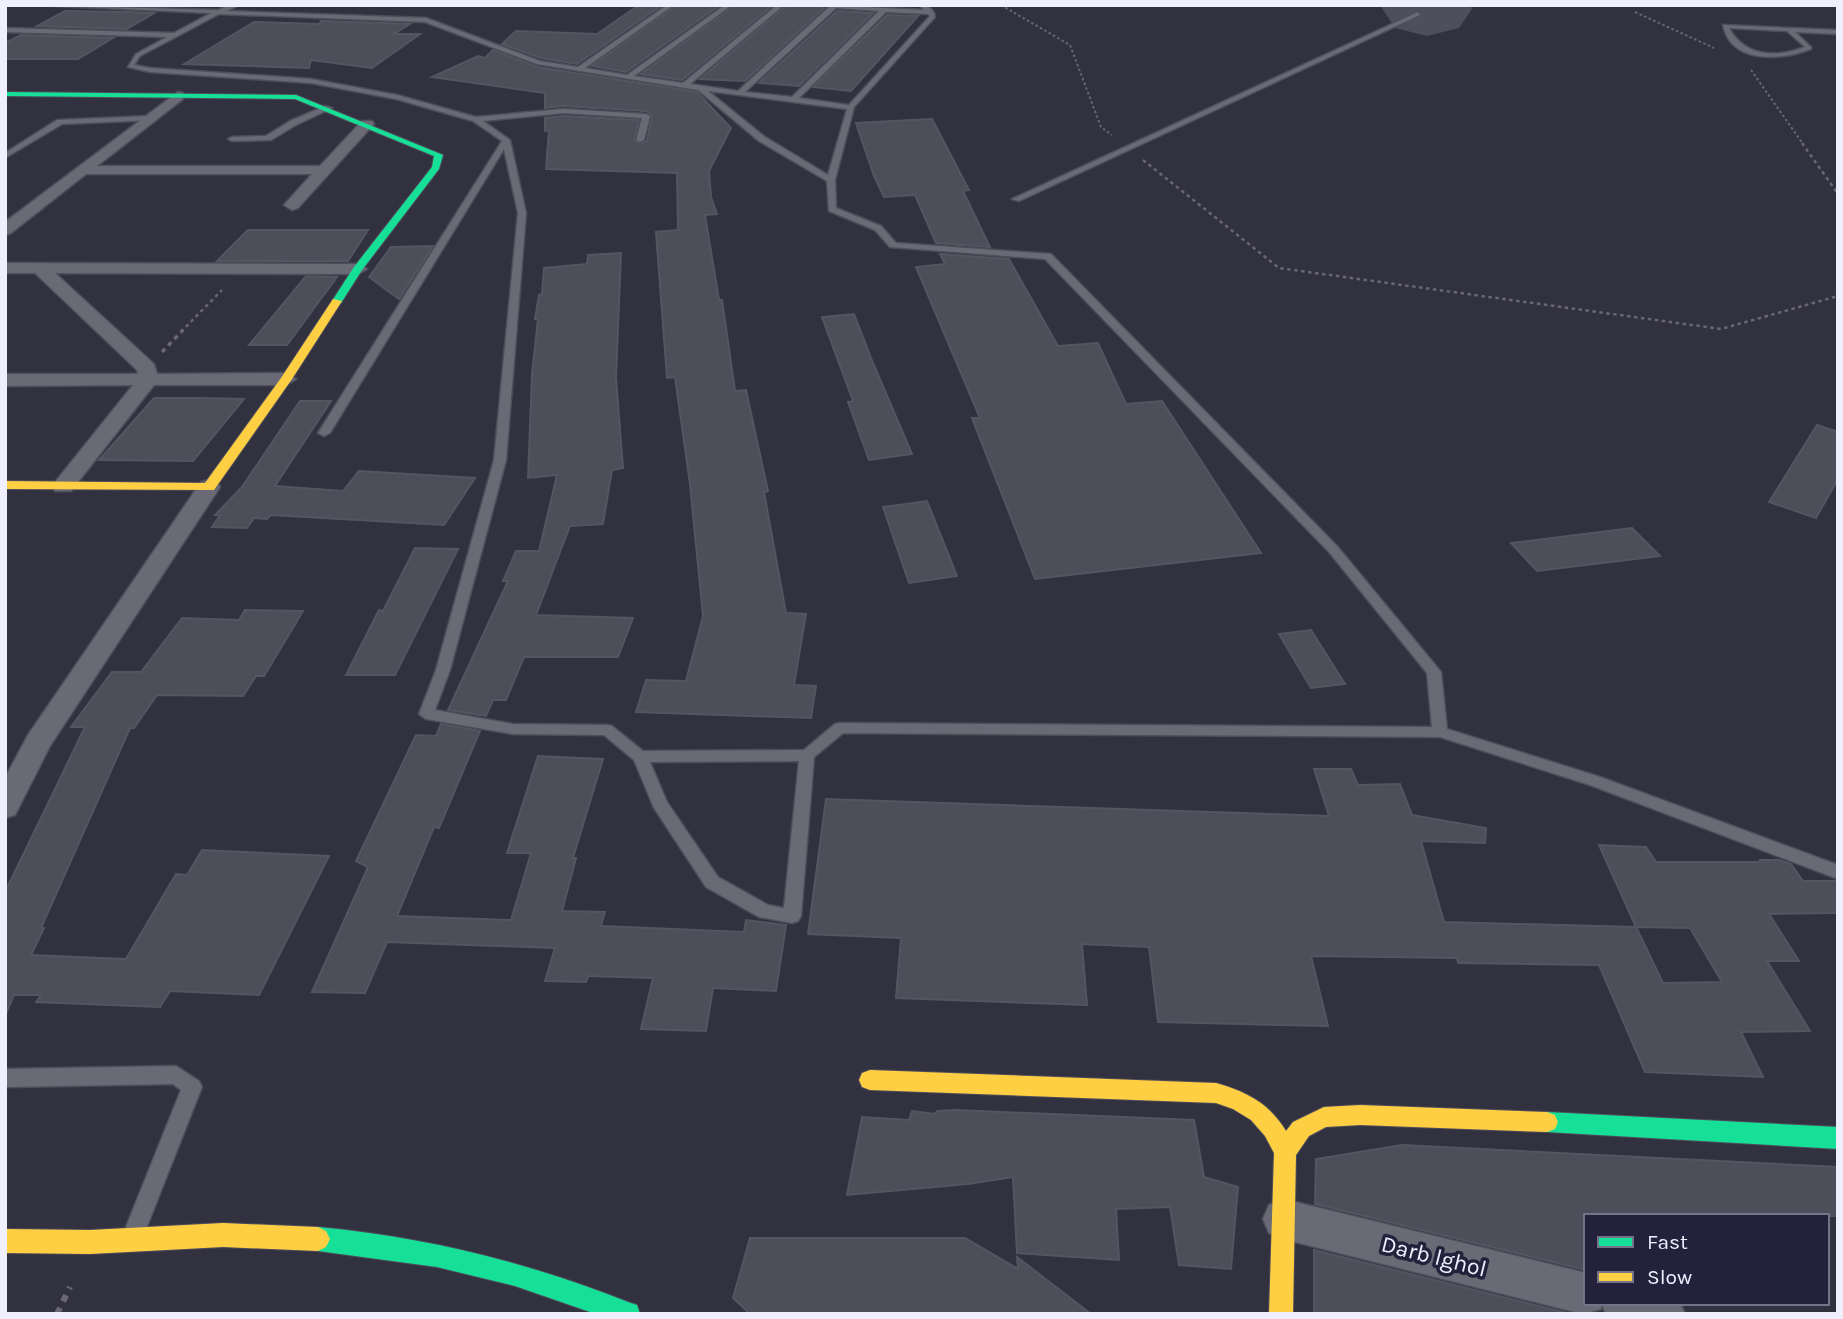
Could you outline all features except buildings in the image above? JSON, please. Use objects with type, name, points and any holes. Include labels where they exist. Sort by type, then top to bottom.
[{"type":"street","points":[[5,230],[178,96]]},
{"type":"street","points":[[5,807],[38,742],[358,269],[436,167],[439,155],[306,99],[285,96],[10,97]]},
{"type":"street","points":[[292,205],[367,124]]},
{"type":"street","points":[[84,170],[323,170]]},
{"type":"street","points":[[17,202],[40,202]]},
{"type":"street","points":[[5,268],[358,269]]},
{"type":"street","points":[[39,268],[148,374]]},
{"type":"street","points":[[5,380],[148,374],[286,379]]},
{"type":"street","points":[[63,486],[148,374]]},
{"type":"street","points":[[5,485],[209,487]]},
{"type":"street","points":[[870,1080],[1216,1093],[1247,1101],[1272,1123],[1285,1152],[1281,1314]]},
{"type":"street","points":[[1285,1152],[1301,1129],[1324,1117],[1360,1115],[1838,1138]]},
{"type":"street","name":"Darb lghol","points":[[1283,1219],[1584,1294]]},
{"type":"street","points":[[5,1241],[132,1240],[223,1235],[341,1242],[472,1260],[604,1303],[628,1314]]},
{"type":"street","points":[[1630,1305],[1664,1314]]},
{"type":"lane","points":[[39,5],[426,20],[539,63],[684,86],[851,107]]},
{"type":"lane","points":[[236,5],[138,55],[130,66],[150,70],[311,81],[397,97],[476,119],[506,140],[522,213],[500,460],[443,670],[426,714],[513,729],[607,730],[640,757],[660,804],[712,882],[765,912],[792,916],[807,755]]},
{"type":"lane","points":[[580,69],[671,5]]},
{"type":"lane","points":[[628,77],[729,5]]},
{"type":"lane","points":[[684,86],[782,5]]},
{"type":"lane","points":[[825,5],[931,12]]},
{"type":"lane","points":[[923,5],[933,16],[851,107],[831,180],[832,209],[877,228],[893,245],[1048,256],[1333,549],[1434,671],[1440,732]]},
{"type":"lane","points":[[740,93],[834,6]]},
{"type":"lane","points":[[793,100],[884,10]]},
{"type":"lane","points":[[1016,200],[1418,14]]},
{"type":"lane","points":[[1787,28],[1809,48],[1781,58],[1769,58],[1742,48],[1729,38],[1725,26],[1755,26],[1787,28],[1838,32]]},
{"type":"lane","points":[[5,30],[176,36]]},
{"type":"lane","points":[[700,88],[762,139],[831,180]]},
{"type":"lane","points":[[232,139],[268,138],[293,123],[328,108]]},
{"type":"lane","points":[[476,119],[564,111],[646,116],[640,140]]},
{"type":"lane","points":[[5,156],[60,122],[150,118]]},
{"type":"lane","points":[[324,433],[506,140]]},
{"type":"lane","points":[[640,757],[807,755],[840,728],[1440,732],[1595,780],[1838,872]]},
{"type":"lane","points":[[5,1078],[176,1075],[192,1087],[132,1240]]},
{"type":"path","points":[[1002,5],[1070,46],[1101,127],[1279,268],[1721,329],[1838,296]]},
{"type":"path","points":[[1635,12],[1722,52]]},
{"type":"path","points":[[1746,63],[1838,194]]},
{"type":"path","points":[[148,374],[242,269]]},
{"type":"runway","points":[[1425,5],[1427,9]]},
{"type":"traffic: fast","points":[[5,94],[296,97],[439,155],[436,167],[358,269],[337,301]]},
{"type":"traffic: fast","points":[[1547,1122],[1838,1138]]},
{"type":"traffic: fast","points":[[318,1239],[398,1248],[476,1264],[553,1286],[628,1314]]},
{"type":"traffic: slow","points":[[5,485],[209,487],[286,379],[337,301]]},
{"type":"traffic: slow","points":[[870,1080],[1216,1093],[1241,1102],[1259,1113],[1273,1129],[1285,1152]]},
{"type":"traffic: slow","points":[[1281,1314],[1285,1152],[1301,1129],[1324,1117],[1360,1115],[1547,1122]]},
{"type":"traffic: slow","points":[[5,1241],[90,1242],[223,1235],[318,1239]]}]
